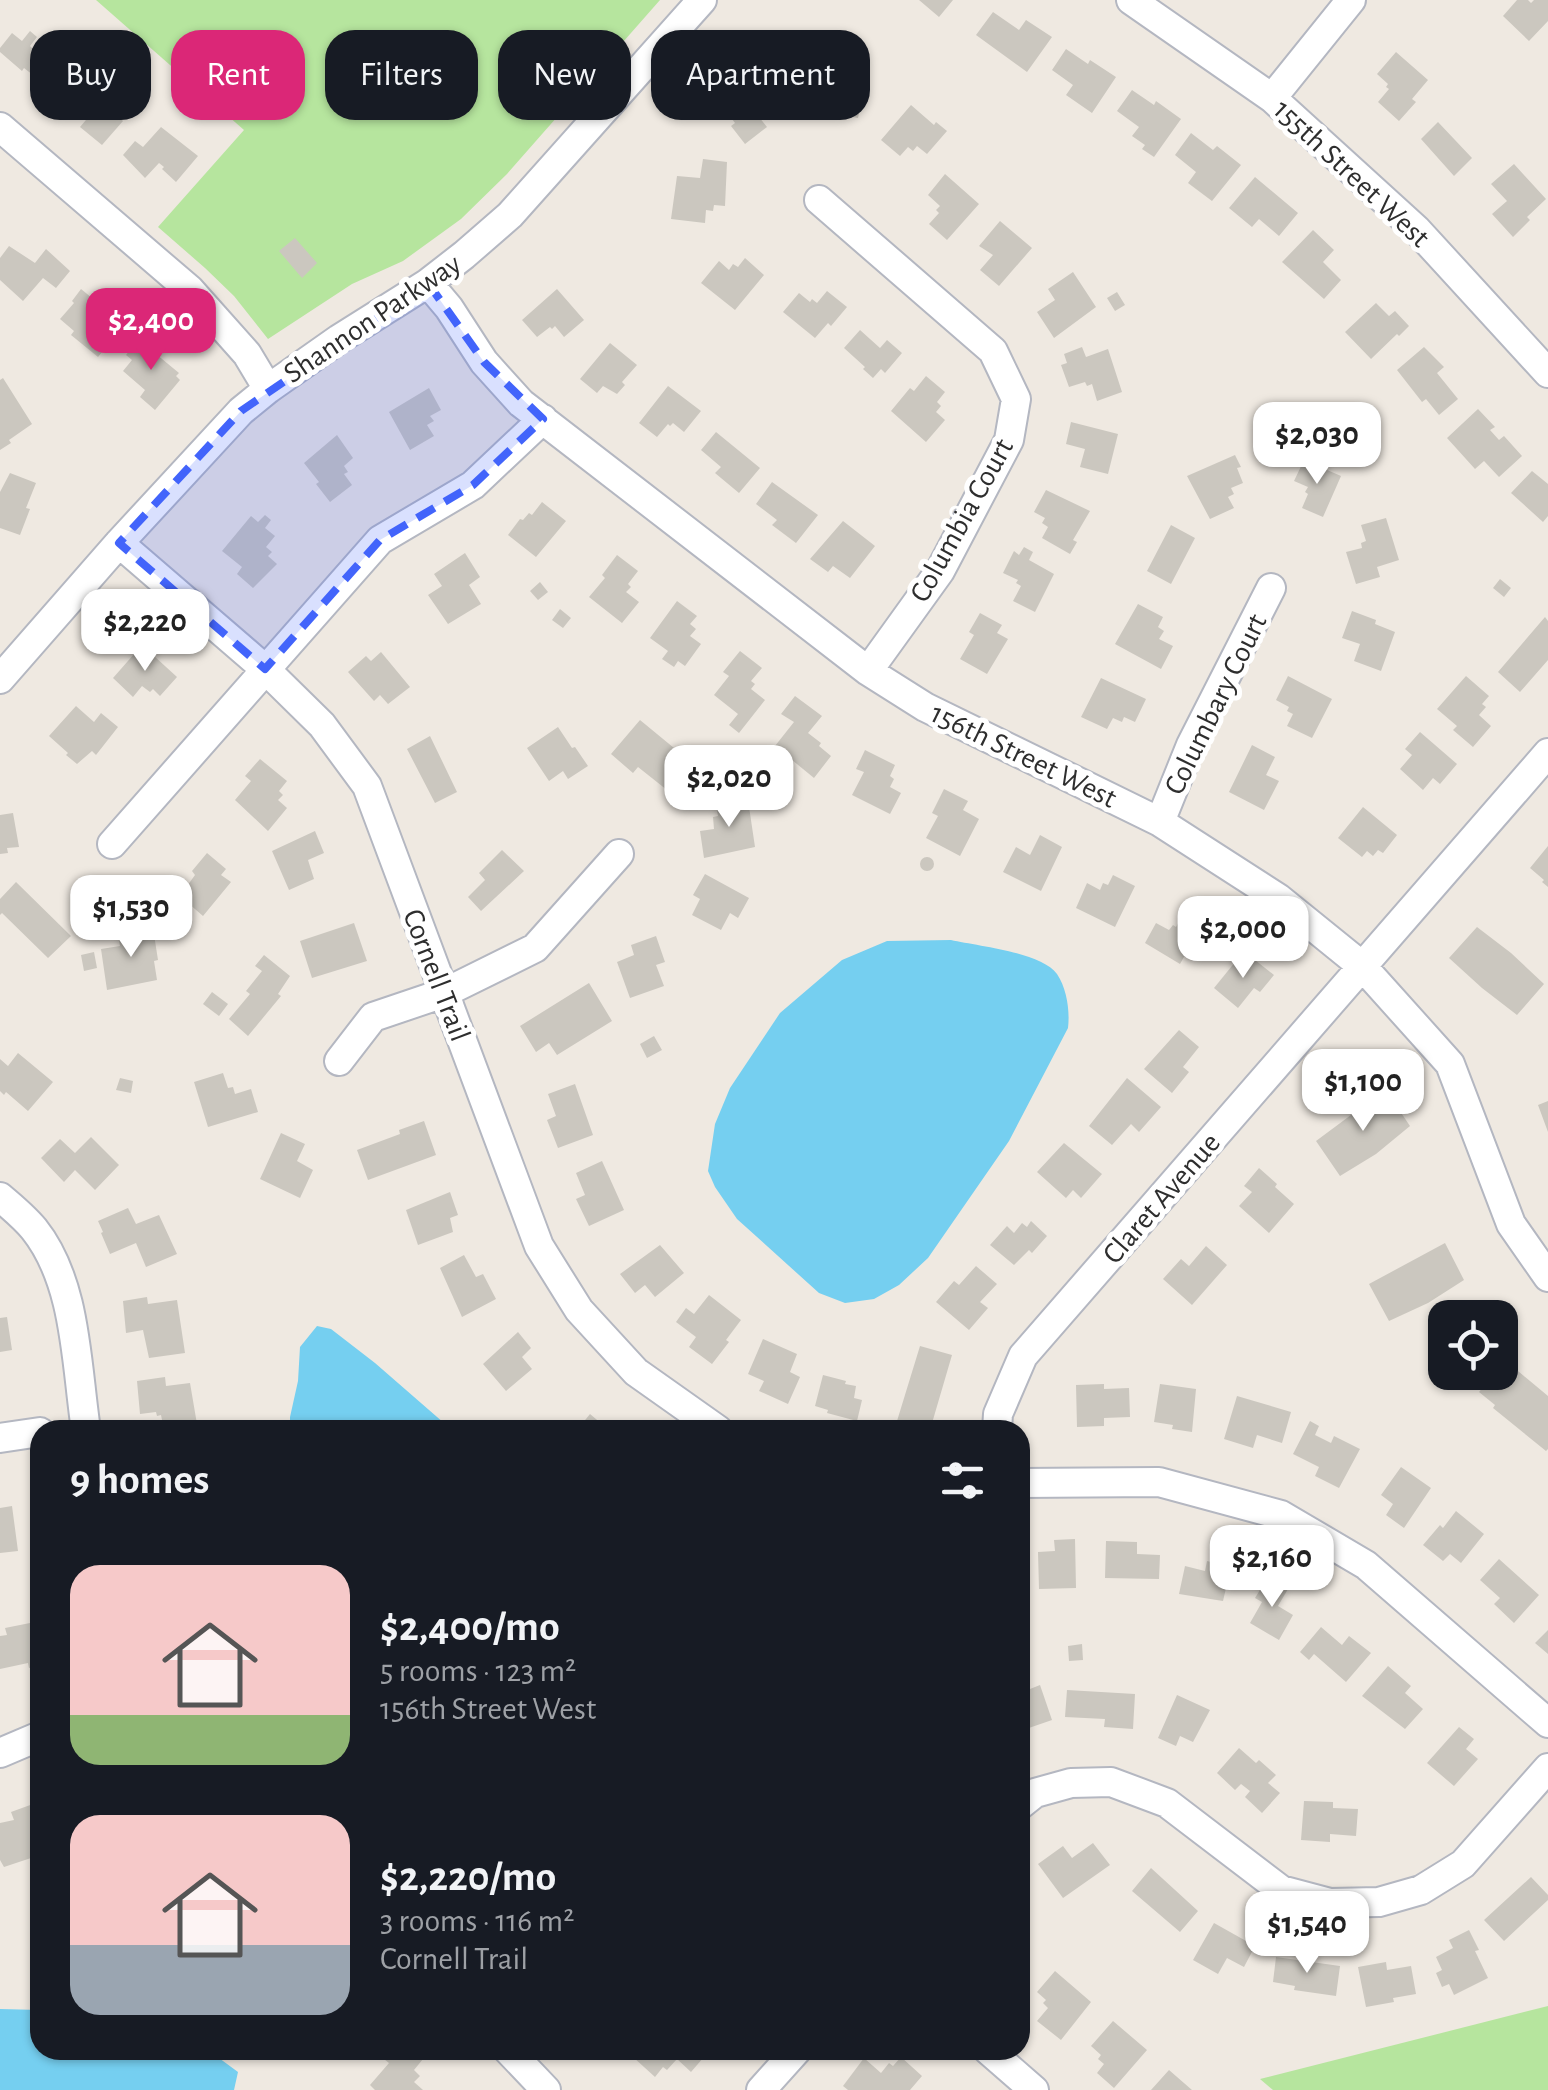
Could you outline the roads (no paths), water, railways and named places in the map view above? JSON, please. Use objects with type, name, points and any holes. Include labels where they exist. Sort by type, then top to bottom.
[{"type":"street","name":"Shannon Parkway","points":[[0,680],[219,433],[268,389],[428,283],[510,214],[702,0]]},
{"type":"street","name":"155th Street West","points":[[1131,0],[1272,98],[1416,228],[1548,373]]},
{"type":"street","points":[[1272,98],[1351,0]]},
{"type":"street","points":[[0,126],[190,290],[247,354],[268,389]]},
{"type":"street","name":"Columbia Court","points":[[819,200],[993,352],[1016,398],[1009,440],[940,571],[868,672]]},
{"type":"street","name":"156th Street West","points":[[428,283],[484,362],[521,403],[868,672],[924,708],[1160,822],[1278,898],[1362,966],[1450,1064],[1511,1224],[1548,1277]]},
{"type":"street","points":[[112,844],[380,540],[473,486],[543,420]]},
{"type":"street","name":"Cornell Trail","points":[[119,543],[265,669],[322,725],[367,786],[539,1246],[579,1310],[636,1372],[704,1420]]},
{"type":"street","name":"Columbary Court","points":[[1160,822],[1191,745],[1271,588]]},
{"type":"street","name":"Claret Avenue","points":[[998,1420],[1023,1356],[1548,753]]},
{"type":"street","points":[[339,1061],[373,1016],[444,992],[534,948],[619,854]]},
{"type":"street","points":[[0,1197],[42,1239],[62,1280],[85,1420]]},
{"type":"street","points":[[0,1438],[30,1434]]},
{"type":"street","points":[[1030,1484],[1158,1482],[1280,1515],[1366,1566],[1548,1724]]},
{"type":"street","points":[[0,1753],[30,1740]]},
{"type":"street","points":[[1030,1797],[1071,1783],[1112,1782],[1167,1803],[1281,1890],[1330,1903],[1379,1902],[1422,1890],[1463,1864],[1548,1768]]},
{"type":"street","points":[[518,2060],[546,2090]]},
{"type":"street","points":[[761,2090],[788,2060]]},
{"type":"street","points":[[1000,2060],[1034,2090]]},
{"type":"water","points":[[951,940],[1023,955],[1049,966],[1065,993],[1068,1028],[1009,1141],[928,1258],[899,1285],[874,1299],[845,1303],[819,1293],[737,1219],[708,1171],[715,1124],[730,1088],[780,1013],[842,960],[887,941]]},
{"type":"water","points":[[317,1326],[331,1329],[441,1420],[290,1420],[300,1347]]},
{"type":"water","points":[[0,2009],[30,2010],[30,2060],[222,2060],[238,2072],[234,2090],[0,2090]]}]
